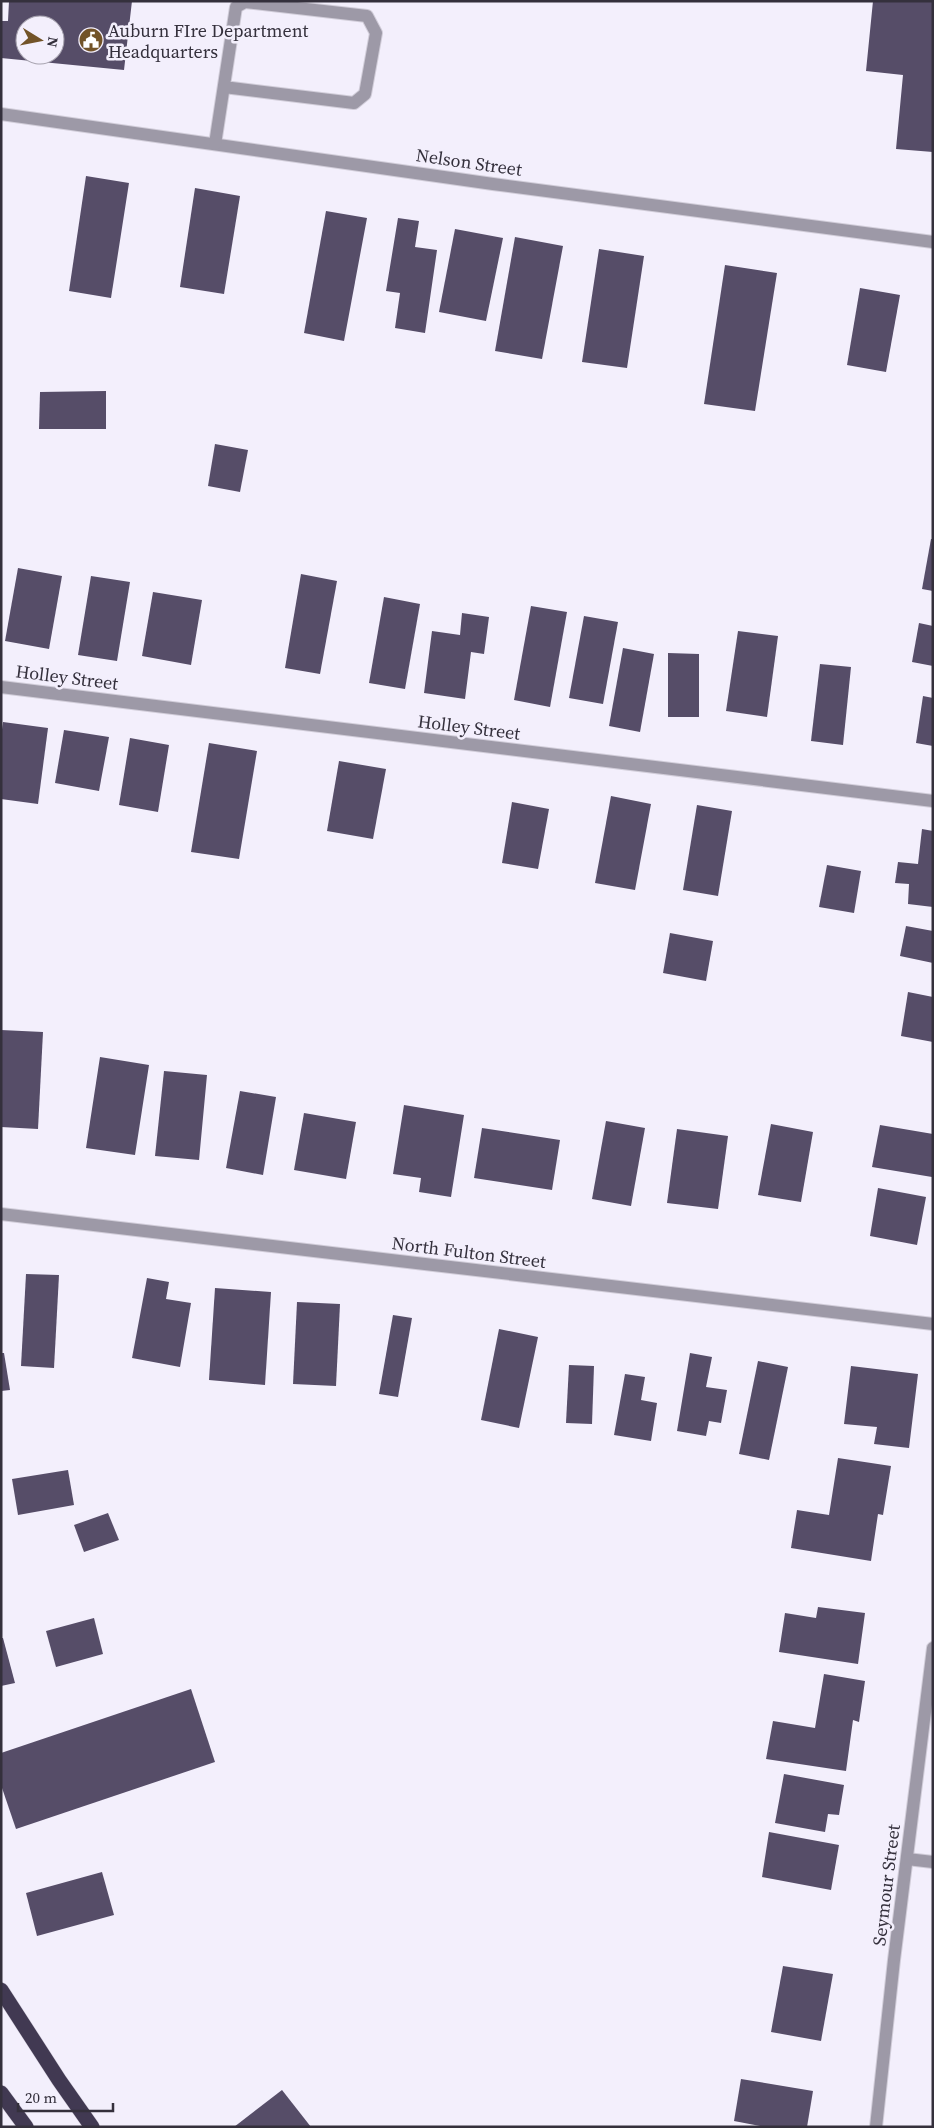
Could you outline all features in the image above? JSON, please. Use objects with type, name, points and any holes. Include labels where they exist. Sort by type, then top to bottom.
[{"type":"highway","points":[[1,1990],[92,2127]]},
{"type":"highway","points":[[1,2093],[26,2127]]},
{"type":"street","points":[[215,144],[236,7],[245,2],[367,16],[376,33],[365,94],[354,102],[224,87]]},
{"type":"street","name":"Nelson Street","points":[[1,114],[493,184],[933,242]]},
{"type":"street","name":"Holley Street","points":[[1,687],[933,801]]},
{"type":"street","name":"North Fulton Street","points":[[1,1214],[933,1324]]},
{"type":"street","name":"Seymour Street","points":[[876,2127],[894,1960],[933,1648]]},
{"type":"street","points":[[907,1859],[933,1862]]},
{"type":"building","name":"Auburn FIre Department Headquarters","points":[[9,1],[132,1],[124,70],[65,64],[65,15],[15,15],[15,59],[1,58],[1,21],[8,21]]},
{"type":"building","points":[[873,1],[933,1],[933,152],[896,149],[903,75],[866,71]]},
{"type":"building","points":[[86,176],[129,183],[111,298],[69,291]]},
{"type":"building","points":[[195,188],[240,196],[224,294],[180,287]]},
{"type":"building","points":[[326,211],[367,218],[344,341],[304,333]]},
{"type":"building","points":[[398,218],[419,221],[415,247],[437,250],[425,333],[395,328],[400,293],[386,291]]},
{"type":"building","points":[[455,229],[503,238],[486,321],[439,312]]},
{"type":"building","points":[[515,237],[563,246],[542,359],[495,351]]},
{"type":"building","points":[[599,249],[644,256],[627,368],[582,362]]},
{"type":"building","points":[[725,265],[777,273],[755,411],[704,404]]},
{"type":"building","points":[[860,288],[900,295],[886,372],[847,365]]},
{"type":"building","points":[[106,391],[106,429],[39,429],[40,392]]},
{"type":"building","points":[[215,444],[248,450],[240,492],[208,486]]},
{"type":"building","points":[[931,539],[933,539],[933,591],[922,589]]},
{"type":"building","points":[[18,568],[62,576],[49,649],[5,641]]},
{"type":"building","points":[[301,574],[337,581],[320,674],[285,668]]},
{"type":"building","points":[[91,576],[130,582],[117,661],[78,655]]},
{"type":"building","points":[[153,592],[202,600],[191,665],[142,656]]},
{"type":"building","points":[[384,597],[420,604],[405,689],[369,683]]},
{"type":"building","points":[[531,606],[567,612],[550,707],[514,700]]},
{"type":"building","points":[[462,613],[489,617],[484,654],[471,652],[465,699],[424,693],[432,631],[460,635]]},
{"type":"building","points":[[584,616],[618,622],[603,704],[569,698]]},
{"type":"building","points":[[919,623],[933,626],[933,666],[912,662]]},
{"type":"building","points":[[738,631],[778,636],[767,717],[726,711]]},
{"type":"building","points":[[623,648],[654,654],[640,732],[609,726]]},
{"type":"building","points":[[668,653],[699,654],[699,717],[668,717]]},
{"type":"building","points":[[820,664],[851,667],[843,745],[811,741]]},
{"type":"building","points":[[923,696],[933,698],[933,746],[916,743]]},
{"type":"building","points":[[3,722],[48,728],[38,804],[1,799],[1,737]]},
{"type":"building","points":[[64,730],[109,737],[99,791],[55,783]]},
{"type":"building","points":[[130,738],[169,745],[158,812],[119,805]]},
{"type":"building","points":[[209,743],[257,751],[239,859],[191,852]]},
{"type":"building","points":[[339,761],[386,769],[373,839],[327,831]]},
{"type":"building","points":[[611,796],[651,804],[635,890],[595,883]]},
{"type":"building","points":[[512,802],[549,809],[538,869],[502,863]]},
{"type":"building","points":[[697,805],[732,811],[718,896],[683,890]]},
{"type":"building","points":[[922,829],[933,831],[933,907],[908,904],[909,884],[895,883],[898,862],[918,864]]},
{"type":"building","points":[[827,865],[861,871],[854,913],[819,907]]},
{"type":"building","points":[[906,926],[933,931],[933,963],[900,956]]},
{"type":"building","points":[[670,933],[713,941],[706,981],[663,973]]},
{"type":"building","points":[[908,992],[933,997],[933,1042],[901,1036]]},
{"type":"building","points":[[1,1030],[43,1032],[38,1129],[1,1127]]},
{"type":"building","points":[[100,1057],[149,1065],[135,1155],[86,1148]]},
{"type":"building","points":[[164,1071],[207,1075],[199,1160],[155,1156]]},
{"type":"building","points":[[240,1091],[276,1097],[263,1175],[226,1168]]},
{"type":"building","points":[[404,1105],[464,1115],[451,1197],[419,1192],[421,1178],[393,1174]]},
{"type":"building","points":[[304,1113],[356,1122],[346,1179],[294,1170]]},
{"type":"building","points":[[606,1121],[645,1128],[631,1206],[592,1199]]},
{"type":"building","points":[[771,1124],[813,1132],[801,1202],[758,1195]]},
{"type":"building","points":[[880,1125],[933,1134],[932,1177],[872,1167]]},
{"type":"building","points":[[482,1128],[560,1140],[552,1190],[474,1178]]},
{"type":"building","points":[[677,1129],[728,1136],[718,1209],[667,1203]]},
{"type":"building","points":[[878,1188],[926,1197],[917,1245],[870,1236]]},
{"type":"building","points":[[26,1274],[59,1275],[54,1368],[21,1366]]},
{"type":"building","points":[[147,1278],[169,1282],[166,1299],[191,1303],[180,1367],[132,1358]]},
{"type":"building","points":[[215,1288],[271,1292],[265,1385],[209,1380]]},
{"type":"building","points":[[297,1302],[340,1304],[336,1386],[293,1384]]},
{"type":"building","points":[[393,1315],[412,1318],[398,1397],[379,1394]]},
{"type":"building","points":[[499,1329],[538,1337],[519,1428],[481,1420]]},
{"type":"building","points":[[1,1353],[4,1353],[10,1390],[1,1391]]},
{"type":"building","points":[[690,1353],[712,1357],[706,1387],[727,1390],[721,1423],[709,1421],[706,1436],[677,1431]]},
{"type":"building","points":[[758,1361],[788,1367],[769,1460],[739,1454]]},
{"type":"building","points":[[569,1365],[594,1366],[592,1424],[566,1423]]},
{"type":"building","points":[[851,1366],[918,1374],[909,1448],[874,1444],[877,1427],[844,1424]]},
{"type":"building","points":[[625,1374],[645,1377],[641,1400],[657,1403],[651,1441],[614,1435]]},
{"type":"building","points":[[838,1458],[891,1466],[883,1515],[878,1514],[871,1561],[791,1548],[797,1510],[829,1515]]},
{"type":"building","points":[[68,1470],[74,1505],[18,1515],[12,1479]]},
{"type":"building","points":[[108,1513],[119,1540],[84,1552],[74,1525]]},
{"type":"building","points":[[818,1607],[865,1613],[858,1664],[779,1652],[785,1613],[816,1618]]},
{"type":"building","points":[[94,1618],[103,1654],[56,1667],[46,1631]]},
{"type":"building","points":[[1,1638],[3,1638],[15,1683],[1,1686]]},
{"type":"building","points":[[824,1674],[865,1681],[859,1722],[853,1720],[846,1771],[766,1759],[773,1721],[815,1728]]},
{"type":"building","points":[[191,1689],[215,1762],[16,1829],[1,1785],[1,1753]]},
{"type":"building","points":[[784,1774],[844,1785],[839,1815],[828,1814],[825,1832],[775,1823]]},
{"type":"building","points":[[769,1832],[839,1845],[831,1890],[762,1877]]},
{"type":"building","points":[[102,1872],[114,1915],[37,1936],[26,1893]]},
{"type":"building","points":[[783,1966],[833,1974],[821,2041],[771,2032]]},
{"type":"building","points":[[741,2079],[813,2091],[807,2127],[765,2127],[734,2121]]},
{"type":"building","points":[[282,2090],[311,2127],[234,2127]]},
{"type":"place","name":"Auburn FIre Department Headquarters","points":[[91,40]]}]
